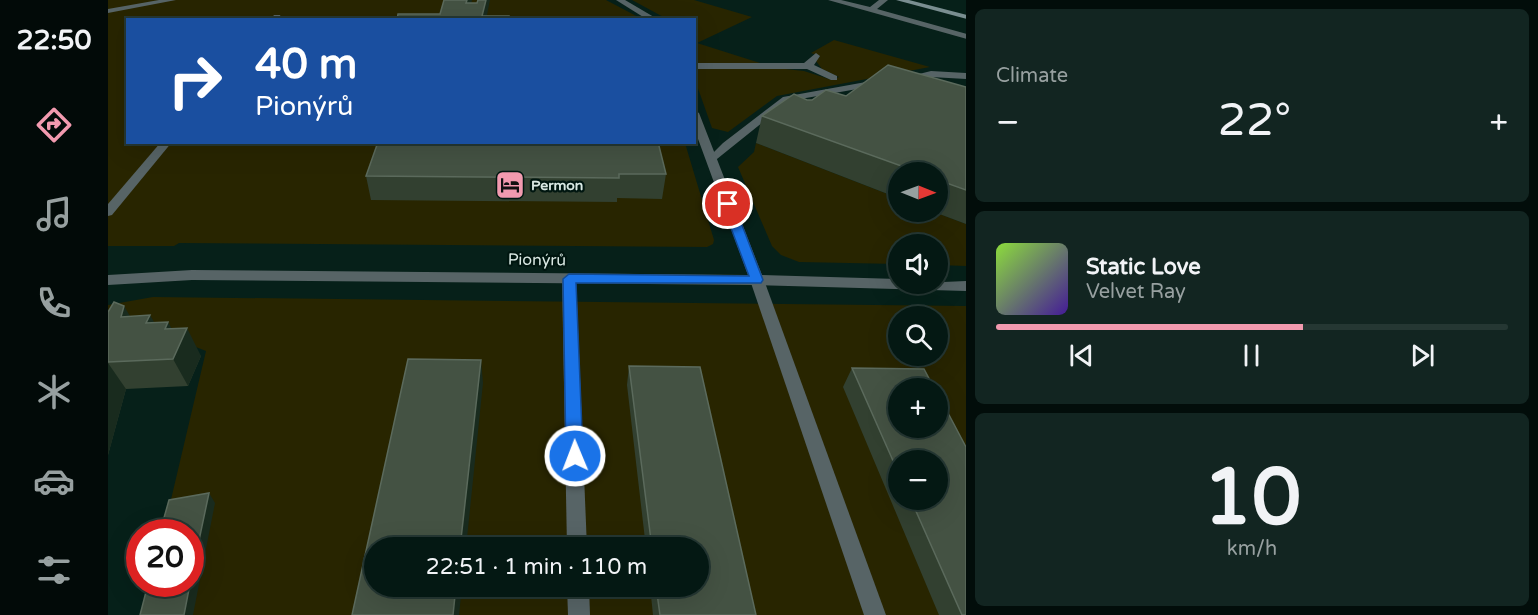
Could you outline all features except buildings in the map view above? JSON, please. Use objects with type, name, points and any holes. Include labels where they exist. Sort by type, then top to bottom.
[{"type":"main road","points":[[900,0],[966,16]]},
{"type":"street","points":[[108,11],[172,0]]},
{"type":"street","points":[[620,0],[652,18]]},
{"type":"street","points":[[832,0],[966,37]]},
{"type":"street","points":[[871,10],[884,0]]},
{"type":"street","points":[[809,66],[809,62],[816,56]]},
{"type":"street","points":[[696,66],[809,66],[834,78]]},
{"type":"street","points":[[712,160],[727,145],[786,99],[932,74],[966,76]]},
{"type":"street","points":[[827,102],[846,89]]},
{"type":"street","points":[[696,123],[699,139],[712,160],[757,280],[875,615]]},
{"type":"street","points":[[108,212],[165,144]]},
{"type":"street","name":"Pionýrů","points":[[108,280],[192,275],[757,280],[966,286]]},
{"type":"street","points":[[569,279],[577,537]]},
{"type":"street","points":[[578,597],[579,615]]},
{"type":"shaded area","points":[[108,0],[606,0],[640,18],[126,18],[126,144],[685,144],[714,240],[713,244],[707,247],[179,243],[174,246],[108,246]]},
{"type":"shaded area","points":[[632,0],[694,0],[752,17],[697,43],[776,68],[804,71],[832,80],[839,77],[822,69],[816,61],[820,56],[811,53],[834,40],[930,67],[777,96],[728,132],[712,128],[696,83],[696,18],[665,18]]},
{"type":"shaded area","points":[[756,143],[888,194],[888,222],[948,222],[948,217],[966,224],[966,266],[948,265],[948,234],[888,234],[888,264],[799,262],[781,255],[772,246],[738,167],[754,152]]},
{"type":"shaded area","points":[[153,297],[966,306],[966,615],[190,615],[193,597],[204,597],[204,542],[212,501],[169,508],[206,351],[152,330],[108,324],[108,305]]},
{"type":"place","name":"Permon","points":[[510,185]]},
{"type":"route","points":[[575,456],[569,279],[757,280],[728,204]]}]
